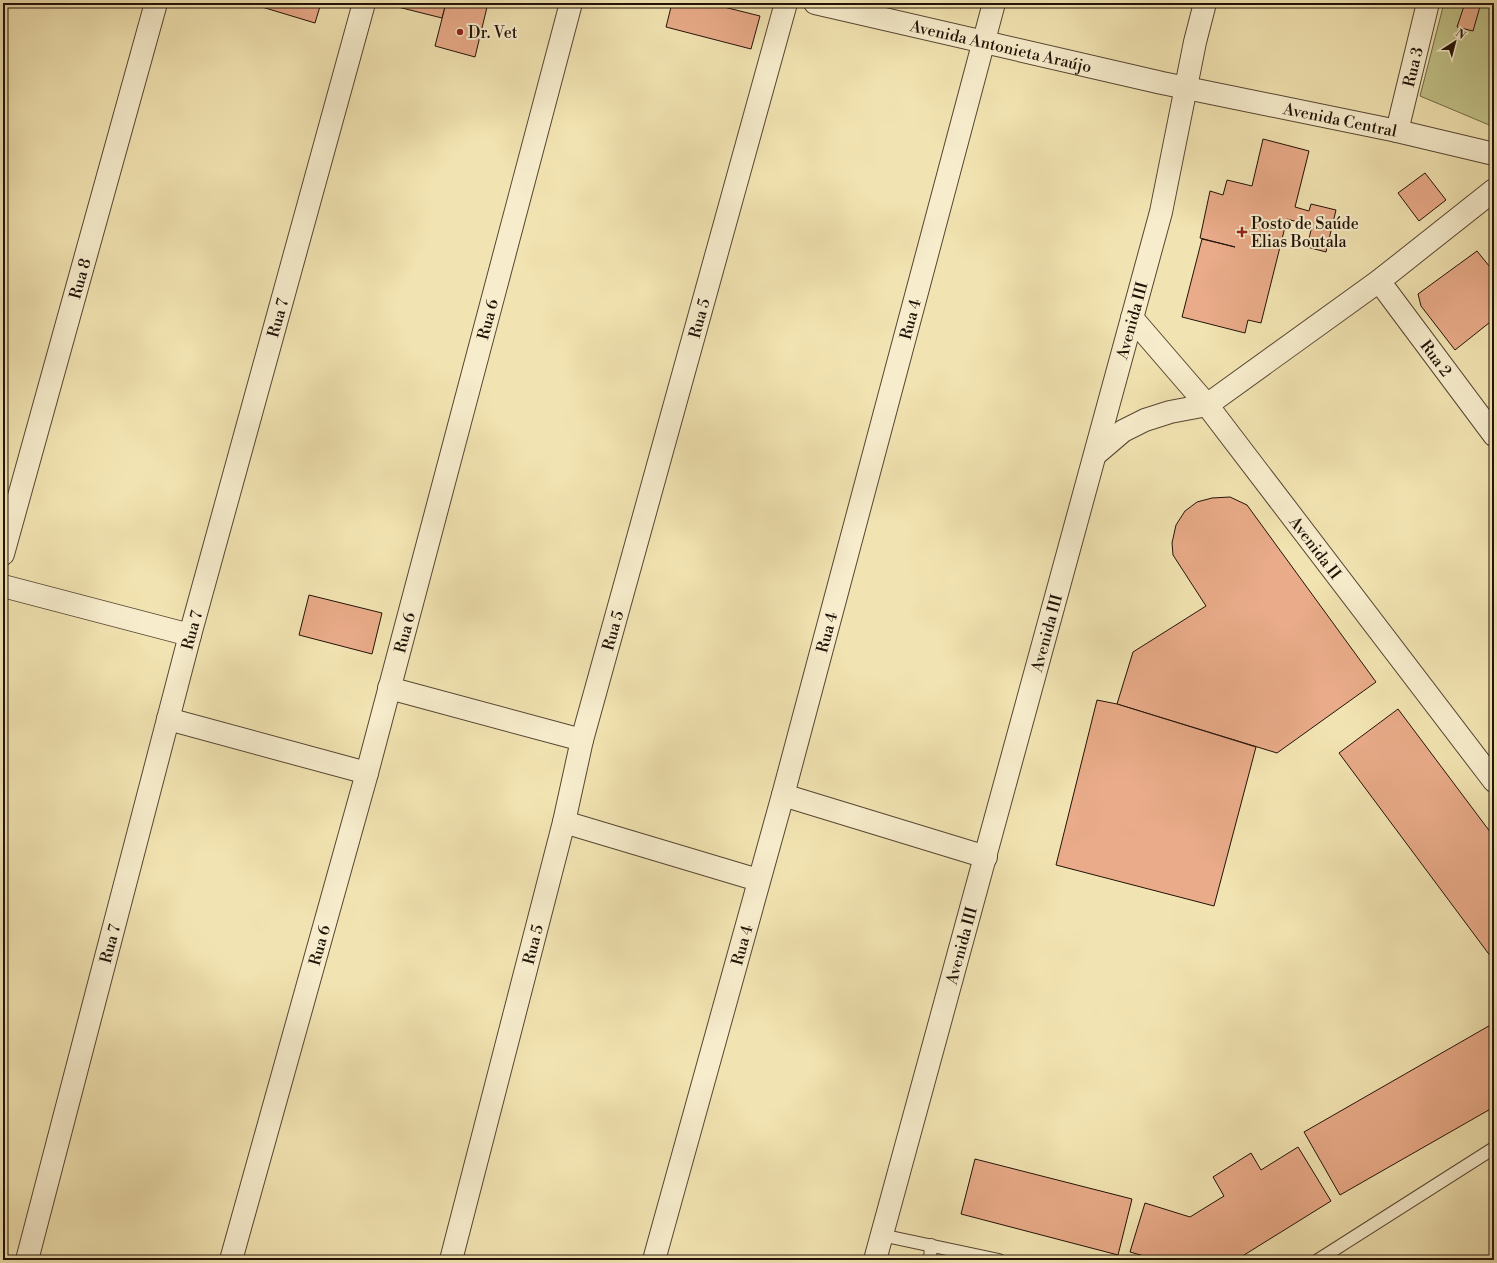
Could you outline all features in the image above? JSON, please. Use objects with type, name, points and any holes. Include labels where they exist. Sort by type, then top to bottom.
[{"type":"street","name":"Rua 8","points":[[3,554],[156,3]]},
{"type":"street","name":"Rua 7","points":[[27,1260],[190,635],[364,3]]},
{"type":"street","name":"Rua 6","points":[[231,1260],[367,773],[571,3]]},
{"type":"street","name":"Rua 5","points":[[451,1260],[564,822],[582,740],[786,3]]},
{"type":"street","name":"Avenida Antonieta Araújo","points":[[815,3],[1187,87]]},
{"type":"street","name":"Rua 4","points":[[654,1260],[758,880],[783,795],[994,3]]},
{"type":"street","name":"Avenida III","points":[[874,1260],[986,857],[1161,212],[1205,3]]},
{"type":"street","name":"Rua 3","points":[[1397,131],[1428,3]]},
{"type":"street","name":"Avenida Central","points":[[1187,87],[1397,131],[1494,154]]},
{"type":"street","points":[[1096,454],[1123,431],[1145,420],[1170,412],[1207,405],[1379,281],[1494,190]]},
{"type":"street","name":"Rua 2","points":[[1379,281],[1494,435]]},
{"type":"street","name":"Avenida II","points":[[1132,318],[1207,405],[1494,781]]},
{"type":"street","points":[[3,586],[190,635]]},
{"type":"street","points":[[389,688],[582,740]]},
{"type":"street","points":[[168,719],[367,773]]},
{"type":"street","points":[[783,795],[986,857]]},
{"type":"street","points":[[564,822],[758,880]]},
{"type":"lane","points":[[1318,1260],[1494,1148]]},
{"type":"lane","points":[[882,1235],[931,1244],[999,1260]]},
{"type":"lane","points":[[930,1260],[931,1244]]},
{"type":"green space","points":[[1444,3],[1494,3],[1494,127],[1420,96]]},
{"type":"building","points":[[321,3],[315,23],[252,4]]},
{"type":"building","points":[[386,3],[446,3],[442,18]]},
{"type":"building","name":"Dr. Vet","points":[[446,3],[488,3],[475,57],[435,46]]},
{"type":"building","points":[[672,3],[708,3],[760,16],[751,49],[666,27]]},
{"type":"building","points":[[1465,3],[1481,3],[1473,31],[1457,27]]},
{"type":"building","name":"Posto de Saúde Elias Boutala","points":[[1263,139],[1309,151],[1295,207],[1309,211],[1311,204],[1336,210],[1326,252],[1307,247],[1312,226],[1287,219],[1261,323],[1248,320],[1245,333],[1182,317],[1202,239],[1235,247],[1200,238],[1210,191],[1223,195],[1227,180],[1252,186]]},
{"type":"building","points":[[1425,173],[1446,200],[1419,221],[1398,193]]},
{"type":"building","points":[[1477,251],[1494,272],[1494,319],[1455,350],[1421,306],[1418,294]]},
{"type":"building","points":[[1230,497],[1247,505],[1376,682],[1277,753],[1117,704],[1133,652],[1206,606],[1173,555],[1172,543],[1176,525],[1185,511],[1197,502],[1212,498]]},
{"type":"building","points":[[309,595],[382,613],[372,654],[299,635]]},
{"type":"building","points":[[1097,700],[1117,704],[1256,747],[1214,906],[1056,865]]},
{"type":"building","points":[[1398,709],[1494,837],[1494,961],[1339,753]]},
{"type":"building","points":[[1494,1023],[1494,1107],[1340,1195],[1304,1132]]},
{"type":"building","points":[[1298,1147],[1331,1201],[1236,1260],[1158,1260],[1130,1252],[1145,1203],[1190,1217],[1224,1196],[1213,1177],[1251,1153],[1261,1170]]},
{"type":"building","points":[[975,1159],[1132,1199],[1118,1255],[961,1214]]},
{"type":"place","name":"Dr. Vet","points":[[460,32]]},
{"type":"place","name":"Posto de Saúde Elias Boutala","points":[[1242,232]]}]
